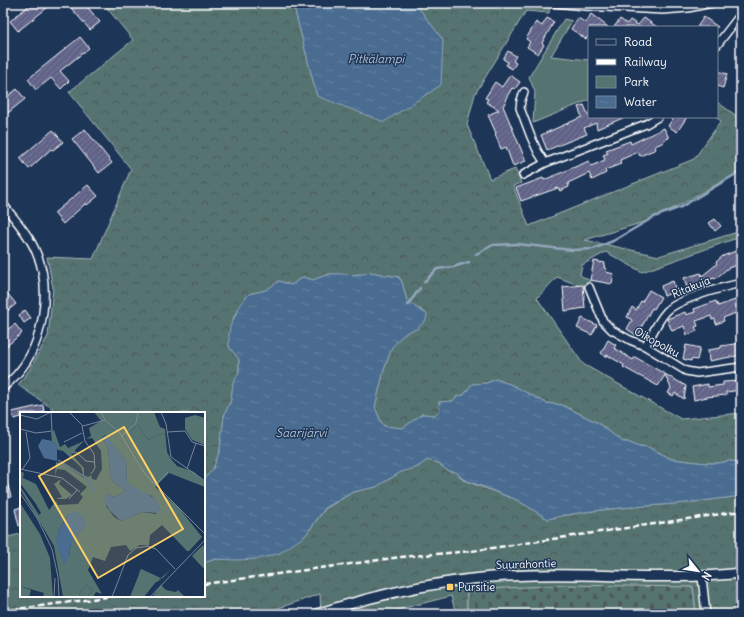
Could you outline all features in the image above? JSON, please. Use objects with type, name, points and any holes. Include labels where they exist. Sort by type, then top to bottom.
[{"type":"street","points":[[555,3],[663,10],[688,8],[712,3]]},
{"type":"street","points":[[718,44],[741,14]]},
{"type":"street","points":[[524,92],[520,108],[531,137],[545,163]]},
{"type":"street","points":[[523,175],[545,163],[646,124],[656,118]]},
{"type":"street","points":[[3,204],[36,251],[42,268],[44,302],[38,335],[29,355],[19,372],[3,388]]},
{"type":"street","name":"Ritakuja","points":[[645,346],[657,325],[674,304],[741,282]]},
{"type":"street","name":"Oikopolku","points":[[589,287],[603,321],[612,330],[645,346],[686,371],[697,373],[741,367]]},
{"type":"street","name":"Suurahontie","points":[[317,614],[331,612],[420,587],[459,580],[534,575],[702,577],[741,572]]},
{"type":"street","points":[[702,577],[706,614]]},
{"type":"green space","points":[[103,3],[293,3],[317,96],[443,40],[415,3],[550,3],[549,13],[526,11],[475,94],[467,125],[490,179],[515,169],[521,183],[513,186],[529,226],[694,159],[721,121],[717,118],[718,103],[741,119],[741,171],[672,209],[644,222],[585,240],[659,256],[741,231],[741,241],[734,239],[642,272],[606,252],[582,265],[580,275],[590,281],[586,288],[557,277],[537,298],[583,364],[652,403],[681,419],[741,413],[741,462],[730,461],[705,463],[672,459],[648,447],[639,446],[630,442],[623,442],[598,423],[562,405],[546,403],[512,385],[496,379],[487,383],[472,384],[464,395],[458,396],[453,401],[439,402],[440,410],[435,415],[422,414],[403,428],[384,426],[375,407],[384,370],[392,346],[409,331],[417,328],[422,310],[408,305],[402,282],[399,277],[370,272],[364,275],[329,274],[313,280],[303,277],[291,285],[279,281],[266,290],[249,294],[241,303],[233,319],[229,347],[239,359],[239,372],[233,384],[231,400],[224,416],[220,450],[213,469],[205,478],[205,412],[58,412],[18,385],[30,369],[48,336],[53,288],[47,257],[93,259],[131,169],[69,92],[133,40]]},
{"type":"green space","points":[[564,19],[572,21],[551,56],[588,60],[588,100],[533,123],[535,92],[529,77]]},
{"type":"green space","points":[[427,460],[438,463],[448,471],[456,472],[463,480],[517,500],[548,519],[582,512],[686,503],[741,496],[741,614],[696,614],[693,587],[467,590],[467,614],[456,614],[451,596],[397,610],[398,614],[321,614],[320,594],[261,614],[3,614],[3,538],[20,534],[20,597],[205,597],[205,563],[215,559],[224,559],[306,535],[325,509],[353,492],[376,487],[401,472],[418,467]]},
{"type":"green space","points":[[565,585],[693,587],[696,614],[467,614],[467,590]]},
{"type":"water","name":"Pitkälampi","points":[[293,3],[415,3],[443,40],[441,85],[384,122],[317,96]]},
{"type":"water","name":"Saarijärvi","points":[[370,272],[398,277],[402,282],[408,305],[413,304],[415,307],[427,314],[426,320],[417,329],[409,331],[392,347],[384,370],[375,407],[384,426],[403,428],[422,414],[435,415],[440,410],[439,402],[453,401],[457,396],[464,395],[472,384],[487,383],[496,379],[512,385],[546,403],[562,405],[598,423],[623,442],[630,442],[639,446],[648,447],[672,459],[705,463],[730,461],[741,462],[741,496],[686,503],[582,512],[548,519],[517,500],[463,479],[456,472],[448,471],[438,463],[427,460],[418,467],[401,472],[376,487],[353,492],[325,508],[306,535],[280,553],[258,559],[215,559],[205,563],[205,478],[213,469],[220,450],[224,416],[231,400],[233,384],[239,372],[239,359],[229,347],[229,335],[230,327],[241,303],[249,294],[266,290],[279,281],[291,285],[303,277],[313,280],[331,274],[355,275]]},
{"type":"building","points":[[32,3],[53,3],[18,31],[10,21]]},
{"type":"building","points":[[67,3],[84,3],[100,22],[90,30]]},
{"type":"building","points":[[591,14],[607,26],[588,26],[588,36],[586,39],[571,29],[578,18],[586,23]]},
{"type":"building","points":[[704,17],[717,26],[698,26]]},
{"type":"building","points":[[547,18],[554,22],[542,43],[544,45],[538,54],[527,47],[530,42],[526,39],[536,22],[542,26]]},
{"type":"building","points":[[644,18],[656,26],[615,26],[620,19],[627,24],[630,20],[638,25]]},
{"type":"building","points":[[80,37],[89,48],[60,71],[69,81],[61,89],[51,78],[36,90],[28,79]]},
{"type":"building","points":[[508,51],[516,56],[513,61],[516,63],[512,69],[506,65],[508,62],[503,59]]},
{"type":"building","points":[[718,71],[727,74],[723,88],[718,86]]},
{"type":"building","points":[[510,75],[520,82],[515,89],[512,88],[503,106],[526,161],[513,166],[506,147],[501,149],[488,115],[499,110],[486,102],[488,99],[485,98],[495,82],[502,87]]},
{"type":"building","points":[[17,89],[25,99],[3,117],[3,100]]},
{"type":"building","points":[[584,105],[588,118],[623,118],[597,129],[596,123],[584,128],[587,134],[547,150],[541,135],[582,117],[578,107]]},
{"type":"building","points":[[673,118],[686,118],[677,132],[668,126]]},
{"type":"building","points":[[664,128],[669,138],[663,140],[664,142],[655,146],[656,149],[640,156],[638,152],[620,160],[621,164],[605,170],[606,173],[592,180],[589,173],[568,183],[569,187],[560,191],[558,188],[521,201],[516,188],[543,178],[544,180],[589,161],[591,166],[605,160],[603,155],[608,153],[606,150],[630,141],[631,144]]},
{"type":"building","points":[[85,129],[112,163],[99,173],[72,139]]},
{"type":"building","points":[[53,130],[63,142],[53,150],[51,149],[29,169],[20,158]]},
{"type":"building","points":[[88,185],[98,196],[87,205],[86,203],[63,224],[54,213]]},
{"type":"building","points":[[715,219],[721,226],[715,231],[709,223]]},
{"type":"building","points":[[741,249],[741,264],[728,268],[715,279],[714,278],[687,288],[684,278],[701,273],[702,276],[717,264],[716,262],[723,256]]},
{"type":"building","points":[[594,261],[605,263],[604,268],[607,269],[606,272],[614,274],[612,284],[590,280]]},
{"type":"building","points":[[673,281],[676,291],[664,296],[661,286]]},
{"type":"building","points":[[583,285],[585,308],[565,311],[563,287]]},
{"type":"building","points":[[3,288],[16,304],[6,312],[3,307]]},
{"type":"building","points":[[649,290],[661,297],[654,309],[652,308],[639,334],[638,333],[636,335],[627,329],[632,320],[627,317],[632,307],[636,310]]},
{"type":"building","points":[[741,298],[741,311],[723,318],[724,321],[716,324],[715,319],[712,320],[711,316],[696,321],[698,326],[695,327],[697,331],[687,335],[684,326],[672,331],[667,319],[685,312],[686,315],[695,312],[694,309],[716,301],[718,306]]},
{"type":"building","points":[[25,310],[31,318],[24,323],[19,315]]},
{"type":"building","points":[[582,318],[597,325],[592,335],[577,328]]},
{"type":"building","points":[[15,324],[22,333],[3,349],[3,333]]},
{"type":"building","points":[[608,340],[616,345],[614,348],[633,360],[635,357],[686,386],[684,399],[675,393],[673,396],[668,393],[671,388],[665,375],[658,386],[623,367],[624,365],[607,355],[606,357],[601,353]]},
{"type":"building","points":[[741,343],[741,355],[709,361],[708,350],[721,348],[721,346]]},
{"type":"building","points":[[686,345],[700,348],[697,360],[691,359],[691,361],[683,359]]},
{"type":"building","points":[[741,381],[741,390],[726,392],[726,395],[694,400],[692,387],[708,384],[708,387],[723,385],[723,382]]},
{"type":"building","points":[[43,405],[44,412],[20,412],[20,417],[14,419],[12,412]]},
{"type":"building","points":[[3,474],[5,474],[11,497],[3,499]]},
{"type":"building","points":[[20,507],[19,526],[15,509]]},
{"type":"waterway","points":[[476,254],[493,245],[517,244],[572,250],[593,249],[613,241],[654,217],[681,207],[741,171]]},
{"type":"waterway","points":[[424,282],[437,269],[453,267],[469,262]]},
{"type":"waterway","points":[[408,305],[420,288]]},
{"type":"railway","points":[[205,584],[401,557],[472,551],[741,511]]},
{"type":"railway","points":[[3,611],[108,597]]},
{"type":"place","name":"Pursitie","points":[[450,587]]}]
